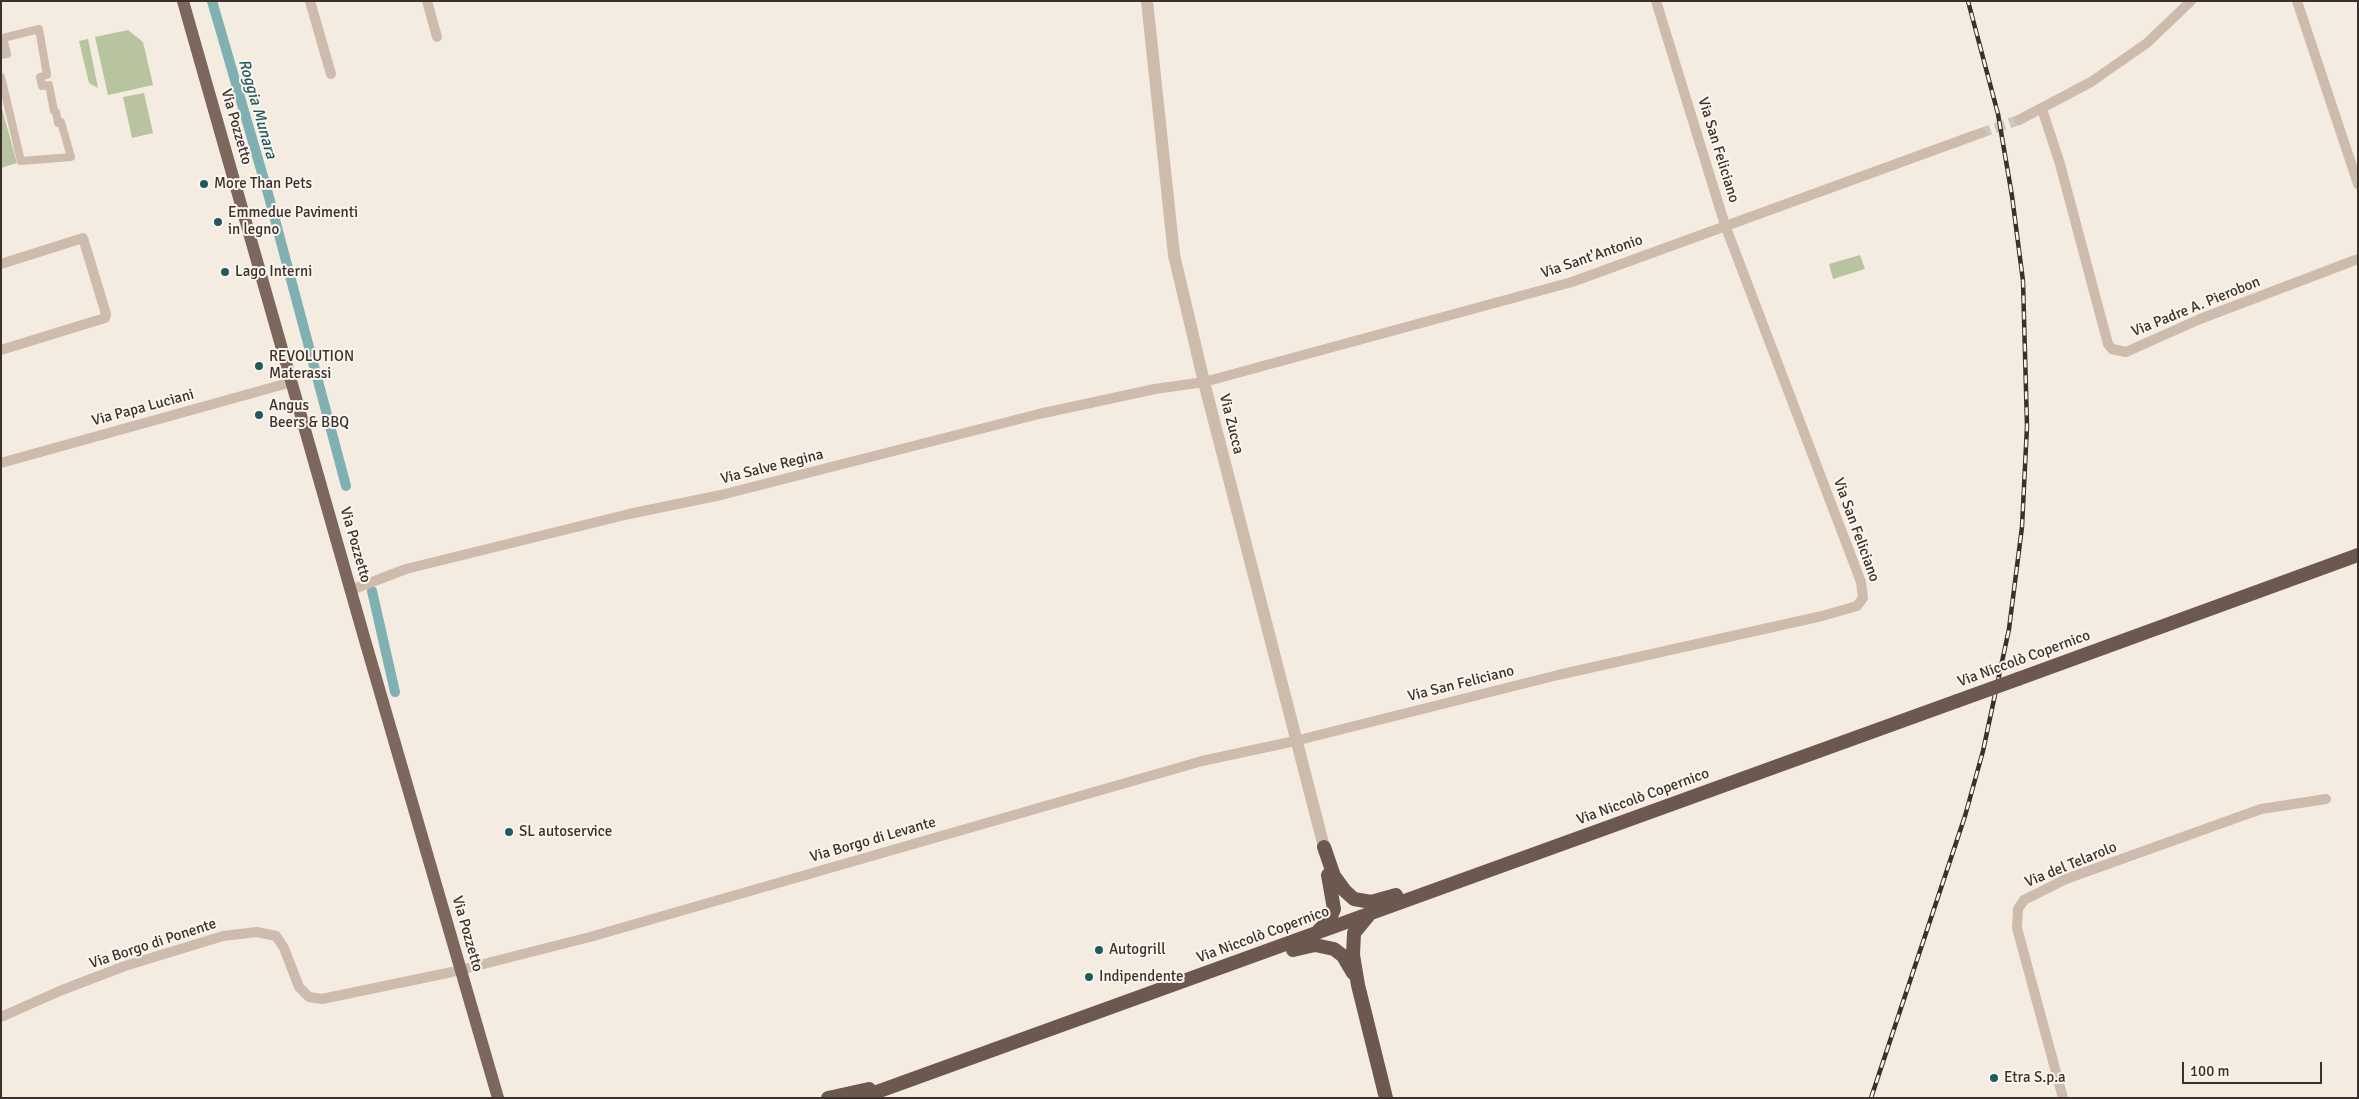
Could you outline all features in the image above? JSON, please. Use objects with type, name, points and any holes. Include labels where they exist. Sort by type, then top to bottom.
[{"type":"highway","name":"Via Niccolò Copernico","points":[[914,1080],[2358,555]]},
{"type":"highway","points":[[1324,847],[1334,876],[1340,885],[1354,899],[1361,902],[1371,902],[1430,883],[1474,876]]},
{"type":"highway","points":[[1308,936],[1329,921],[1334,909],[1324,847]]},
{"type":"highway","points":[[1373,913],[1358,927],[1352,939],[1358,985],[1386,1098]]},
{"type":"highway","points":[[1215,970],[1258,963],[1306,946],[1325,946],[1334,949],[1343,956],[1358,985]]},
{"type":"highway","points":[[828,1098],[914,1080]]},
{"type":"highway","points":[[860,1098],[914,1080]]},
{"type":"highway","points":[[877,1098],[914,1080]]},
{"type":"main road","name":"Via Pozzetto","points":[[183,1],[498,1098]]},
{"type":"street","points":[[310,1],[331,74]]},
{"type":"street","points":[[427,1],[437,37]]},
{"type":"street","name":"Via Zucca","points":[[1147,1],[1174,255],[1204,382],[1295,741],[1324,847]]},
{"type":"street","name":"Via San Feliciano","points":[[1295,741],[1558,674],[1812,618],[1857,606],[1863,598],[1861,582],[1725,226],[1656,1]]},
{"type":"street","points":[[2019,120],[2091,82],[2148,44],[2191,1]]},
{"type":"street","points":[[2300,2],[2358,184]]},
{"type":"street","points":[[1,56],[7,54],[3,38],[39,29],[46,75],[40,77],[42,86],[49,84],[54,111],[56,112],[58,123],[61,122],[71,158],[21,161],[1,77]]},
{"type":"street","name":"Via Padre A. Pierobon","points":[[2042,109],[2065,182],[2108,344],[2112,349],[2126,352],[2200,319],[2358,259]]},
{"type":"street","name":"Via Sant'Antonio","points":[[1204,382],[1572,282],[1981,133]]},
{"type":"street","points":[[1,264],[83,238],[106,314],[105,318],[1,350]]},
{"type":"street","name":"Via Papa Luciani","points":[[1,463],[292,382]]},
{"type":"street","name":"Via Salve Regina","points":[[351,590],[406,569],[572,528],[730,493],[1038,414],[1155,389],[1204,382]]},
{"type":"street","name":"Via Borgo di Levante","points":[[461,969],[590,937],[1193,764],[1295,741]]},
{"type":"street","name":"Via del Telarolo","points":[[2063,1098],[2018,928],[2018,909],[2024,900],[2066,879],[2261,810],[2326,799]]},
{"type":"street","name":"Via Borgo di Ponente","points":[[1,1017],[62,990],[125,966],[223,936],[258,932],[276,936],[284,948],[299,987],[309,996],[322,999],[461,969]]},
{"type":"green space","points":[[128,30],[143,42],[153,85],[108,95],[95,37]]},
{"type":"green space","points":[[88,39],[98,88],[89,83],[79,41]]},
{"type":"green space","points":[[144,93],[153,133],[132,138],[123,97]]},
{"type":"green space","points":[[1,105],[17,163],[1,168]]},
{"type":"green space","points":[[1860,255],[1865,269],[1833,279],[1829,264]]},
{"type":"waterway","name":"Roggia Munara","points":[[212,1],[269,197],[346,486]]},
{"type":"waterway","name":"Roggia Munara","points":[[372,591],[395,692]]},
{"type":"tunnel","points":[[1981,133],[2019,120]]},
{"type":"railway","points":[[1871,1098],[1965,816],[1983,751],[2009,629],[2022,527],[2027,426],[2023,281],[2012,196],[1998,114],[1968,1]]},
{"type":"place","name":"More Than Pets","points":[[204,184]]},
{"type":"place","name":"Emmedue Pavimenti in legno","points":[[218,222]]},
{"type":"place","name":"Lago Interni","points":[[225,272]]},
{"type":"place","name":"REVOLUTION Materassi","points":[[259,366]]},
{"type":"place","name":"Angus Beers & BBQ","points":[[259,415]]},
{"type":"place","name":"SL autoservice","points":[[509,832]]},
{"type":"place","name":"Autogrill","points":[[1099,950]]},
{"type":"place","name":"Indipendente","points":[[1089,977]]},
{"type":"place","name":"Etra S.p.a","points":[[1994,1078]]}]
